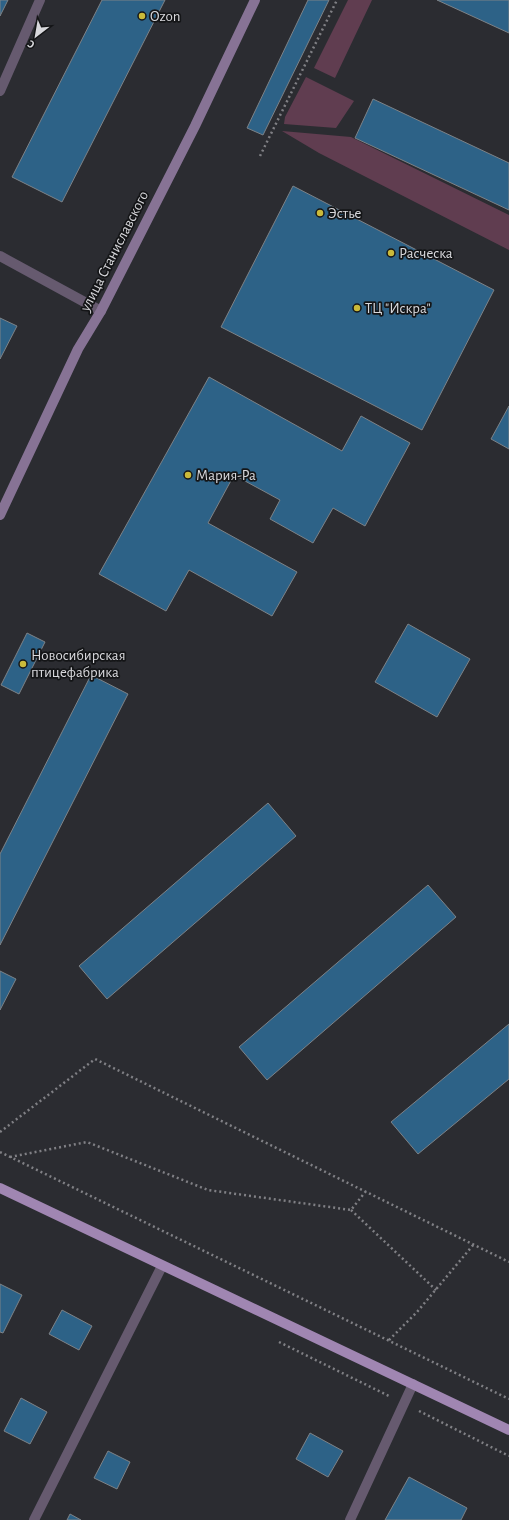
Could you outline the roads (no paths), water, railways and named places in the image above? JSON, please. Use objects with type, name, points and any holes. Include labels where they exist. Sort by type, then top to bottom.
[{"type":"main road","points":[[0,1188],[509,1430]]},
{"type":"street","points":[[0,91],[40,0]]},
{"type":"street","name":"улица Станиславского","points":[[0,515],[78,349],[101,311],[195,126],[255,0]]},
{"type":"street","points":[[0,256],[101,311]]},
{"type":"street","points":[[34,1520],[162,1266]]},
{"type":"street","points":[[350,1520],[414,1384]]},
{"type":"place","name":"Ozon","points":[[142,16]]},
{"type":"place","name":"Эстье","points":[[320,213]]},
{"type":"place","name":"Расческа","points":[[391,253]]},
{"type":"place","name":"ТЦ \"Искра\"","points":[[357,308]]},
{"type":"place","name":"Мария-Ра","points":[[188,475]]},
{"type":"place","name":"Новосибирская птицефабрика","points":[[23,664]]}]
